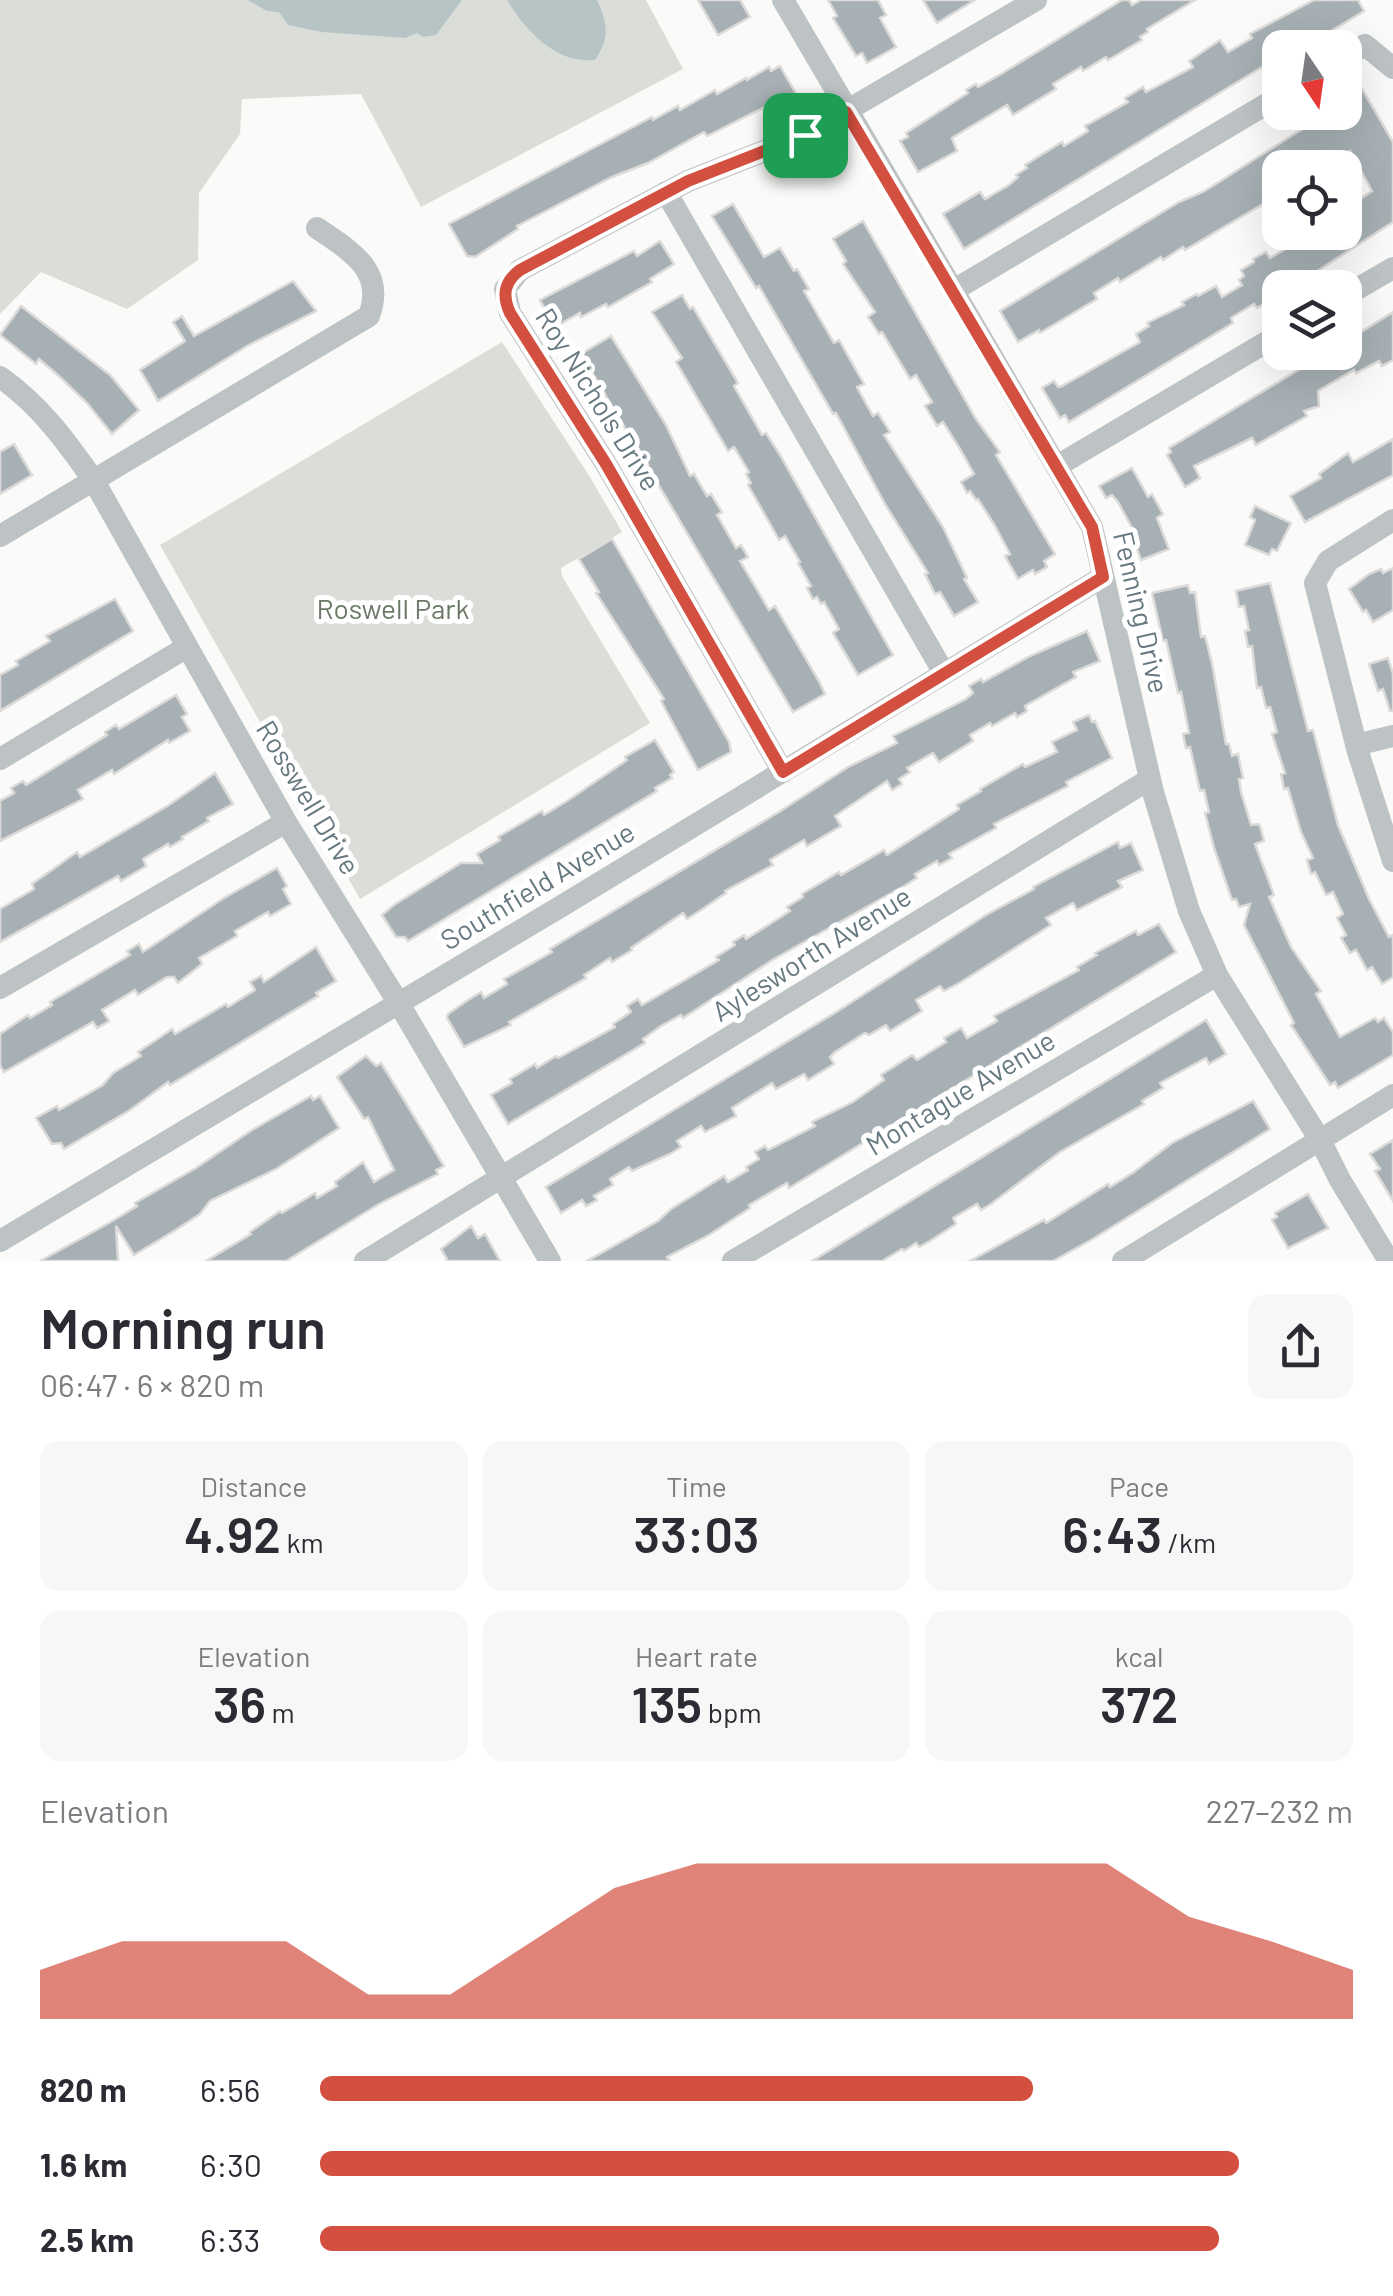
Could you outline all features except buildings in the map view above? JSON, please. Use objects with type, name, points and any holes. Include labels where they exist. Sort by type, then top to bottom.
[{"type":"street","name":"Fenning Drive","points":[[783,0],[1092,527],[1150,779],[1190,911],[1217,975],[1320,1140],[1389,1261]]},
{"type":"street","name":"Roy Nichols Drive","points":[[783,772],[606,464],[510,313],[504,296],[508,282],[520,270],[666,192],[805,135],[1008,7],[1036,0]]},
{"type":"street","points":[[1362,47],[1365,45],[1393,68]]},
{"type":"street","points":[[954,290],[1262,107]]},
{"type":"street","points":[[666,192],[944,673]]},
{"type":"street","points":[[0,536],[368,316],[376,297],[370,276],[357,256],[317,228]]},
{"type":"street","points":[[1362,286],[1393,268]]},
{"type":"street","points":[[1056,466],[1262,345]]},
{"type":"street","name":"Rosswell Drive","points":[[0,377],[26,396],[60,432],[94,481],[286,822],[398,1002],[550,1261]]},
{"type":"street","points":[[1393,520],[1328,561],[1315,582],[1356,745],[1393,861]]},
{"type":"street","name":"Southfield Avenue","points":[[0,1241],[1103,577]]},
{"type":"street","points":[[0,760],[187,647]]},
{"type":"street","points":[[1356,745],[1393,736]]},
{"type":"street","name":"Aylesworth Avenue","points":[[365,1261],[1150,779]]},
{"type":"street","points":[[0,988],[286,822]]},
{"type":"street","name":"Montague Avenue","points":[[733,1261],[1217,975]]},
{"type":"street","points":[[1123,1261],[1393,1095]]},
{"type":"green space","points":[[0,0],[646,0],[683,69],[421,207],[361,94],[242,99],[240,134],[199,193],[198,260],[127,309],[41,272],[0,314]]},
{"type":"green space","name":"Roswell Park","points":[[502,342],[622,532],[561,568],[562,576],[650,723],[360,899],[160,545]]},
{"type":"shaded area","points":[[248,0],[462,0],[436,35],[423,37],[417,33],[405,38],[322,32],[288,25],[279,12],[267,11]]},
{"type":"shaded area","points":[[507,0],[597,0],[606,31],[595,60],[567,57],[543,43]]},
{"type":"route","points":[[846,112],[1092,527],[1103,577],[783,772],[606,464],[510,313],[504,296],[508,282],[520,270],[688,181],[805,135],[846,112]]}]
